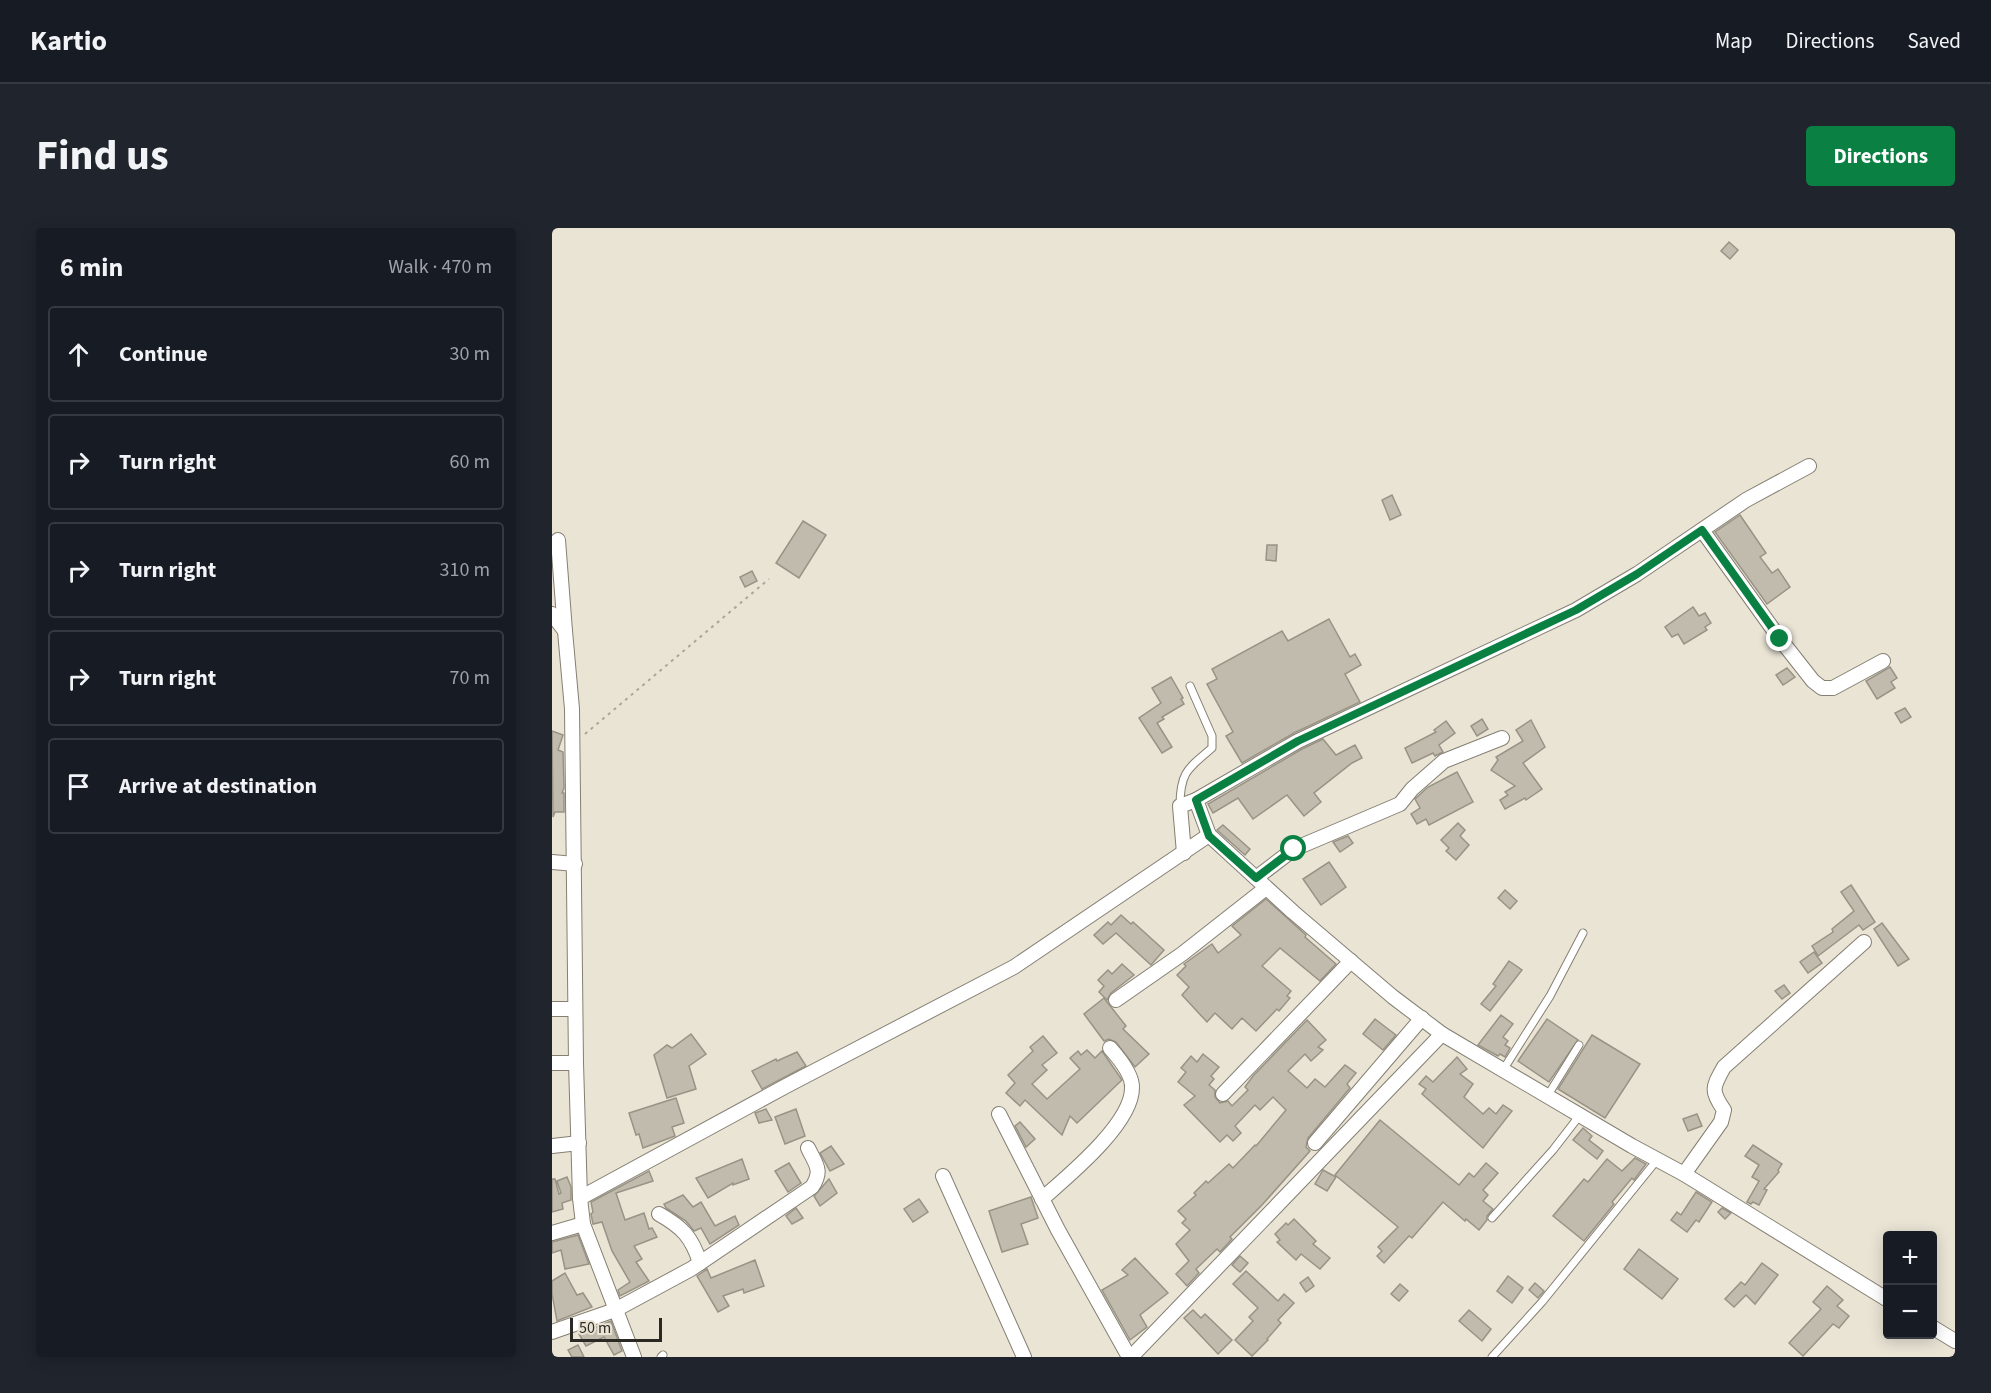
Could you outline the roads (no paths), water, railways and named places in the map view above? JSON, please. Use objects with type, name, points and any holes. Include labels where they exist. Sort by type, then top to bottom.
[{"type":"street","points":[[1184,853],[1180,806],[1196,800],[1298,741],[1576,610],[1637,574],[1746,500],[1809,466]]},
{"type":"street","points":[[1702,530],[1780,639],[1813,681],[1822,688],[1833,688],[1883,662]]},
{"type":"street","points":[[558,540],[573,744],[575,1009],[580,1198],[584,1224],[634,1357]]},
{"type":"street","points":[[552,614],[564,631]]},
{"type":"street","points":[[1116,1000],[1182,954],[1261,883],[1294,849],[1400,804],[1412,789],[1444,761],[1502,738]]},
{"type":"street","points":[[1196,800],[1209,836],[1393,997],[1442,1034],[1684,1174],[1883,1298]]},
{"type":"street","points":[[580,1198],[786,1086],[1014,967],[1209,836]]},
{"type":"street","points":[[552,862],[574,864]]},
{"type":"street","points":[[1684,1174],[1721,1122],[1724,1110],[1715,1097],[1713,1086],[1724,1067],[1864,942]]},
{"type":"street","points":[[1223,1094],[1351,961]]},
{"type":"street","points":[[552,1009],[575,1009]]},
{"type":"street","points":[[1315,1143],[1422,1018]]},
{"type":"street","points":[[999,1114],[1042,1199],[1130,1357],[1442,1034]]},
{"type":"street","points":[[1042,1199],[1094,1151],[1127,1110],[1133,1087],[1122,1060],[1110,1048]]},
{"type":"street","points":[[552,1063],[576,1063]]},
{"type":"street","points":[[552,1146],[579,1143]]},
{"type":"street","points":[[552,1332],[615,1311],[700,1263],[812,1187],[818,1178],[818,1169],[808,1148]]},
{"type":"street","points":[[943,1176],[1024,1357]]},
{"type":"street","points":[[659,1214],[677,1224],[689,1236],[696,1248],[700,1263]]},
{"type":"street","points":[[552,1233],[584,1224]]},
{"type":"street","points":[[1937,1330],[1954,1339]]},
{"type":"lane","points":[[1180,806],[1180,783],[1193,764],[1212,748],[1212,736],[1190,686]]},
{"type":"lane","points":[[1503,1070],[1550,996],[1583,933]]},
{"type":"lane","points":[[1548,1095],[1580,1045]]},
{"type":"lane","points":[[1492,1218],[1553,1150],[1580,1115]]},
{"type":"lane","points":[[1492,1357],[1542,1302],[1657,1160]]}]
